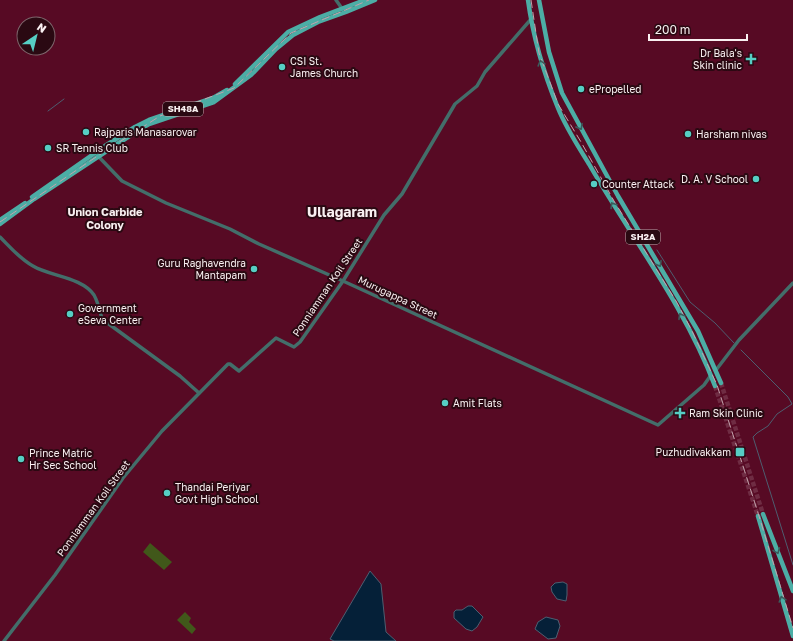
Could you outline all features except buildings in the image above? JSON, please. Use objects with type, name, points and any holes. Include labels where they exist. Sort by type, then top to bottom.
[{"type":"main road","name":"SH48A","points":[[343,11],[365,0]]},
{"type":"main road","name":"SH48A","points":[[0,224],[97,155],[121,135],[149,120],[213,98],[229,88],[288,32],[320,17],[375,0]]},
{"type":"main road","name":"SH2A","points":[[528,0],[541,62],[558,109],[602,186],[691,333],[715,386]]},
{"type":"main road","name":"SH2A","points":[[540,0],[549,52],[562,93],[618,196],[698,331],[721,383]]},
{"type":"main road","points":[[555,99],[562,93]]},
{"type":"main road","name":"SH48A","points":[[0,220],[97,155]]},
{"type":"main road","points":[[691,333],[698,331]]},
{"type":"main road","points":[[764,514],[769,531],[793,590]]},
{"type":"main road","points":[[758,516],[793,636]]},
{"type":"main road","points":[[762,534],[769,531]]},
{"type":"street","points":[[336,0],[343,11]]},
{"type":"street","name":"Ponniamman Koil Street","points":[[4,641],[55,575],[123,478],[162,431],[199,393],[228,364],[239,371],[276,338],[294,347],[300,342],[343,281],[384,215],[402,194],[455,104],[480,82],[485,72],[532,18]]},
{"type":"street","name":"Murugappa Street","points":[[97,155],[122,181],[166,203],[230,229],[259,244],[658,425],[704,385],[711,375]]},
{"type":"street","points":[[0,237],[32,266],[78,283],[91,292],[95,298],[102,318],[180,376],[199,393]]},
{"type":"street","points":[[716,370],[739,340],[793,283]]},
{"type":"green space","points":[[150,543],[172,562],[164,570],[143,552]]},
{"type":"green space","points":[[185,612],[191,618],[189,622],[196,629],[192,634],[177,620]]},
{"type":"water","points":[[370,571],[381,584],[386,632],[396,641],[334,641],[330,639]]},
{"type":"water","points":[[563,582],[567,584],[566,601],[557,599],[552,592],[551,587],[555,583]]},
{"type":"water","points":[[468,606],[472,606],[483,617],[477,627],[472,631],[466,629],[454,618],[454,612],[456,610],[462,610]]},
{"type":"water","points":[[546,617],[558,620],[560,626],[556,638],[548,639],[535,629],[538,622]]},
{"type":"waterway","points":[[48,111],[64,99]]},
{"type":"waterway","points":[[657,250],[690,302],[715,323],[734,343]]},
{"type":"waterway","points":[[741,350],[788,397],[792,404],[777,414],[768,426],[753,437],[793,565]]},
{"type":"tunnel","points":[[721,383],[763,514]]},
{"type":"tunnel","points":[[715,386],[758,516]]},
{"type":"railway","points":[[0,222],[160,116],[234,88],[291,33],[369,0]]},
{"type":"railway","points":[[531,0],[539,53],[558,104],[614,201],[676,301],[692,331],[717,385],[793,628]]},
{"type":"place","name":"Dr Bala's Skin clinic","points":[[751,59]]},
{"type":"place","name":"CSI St. James Church","points":[[282,67]]},
{"type":"place","name":"ePropelled","points":[[581,89]]},
{"type":"place","name":"Rajparis Manasarovar","points":[[86,132]]},
{"type":"place","name":"Harsham nivas","points":[[688,134]]},
{"type":"place","name":"SR Tennis Club","points":[[48,148]]},
{"type":"place","name":"D. A. V School","points":[[756,179]]},
{"type":"place","name":"Counter Attack","points":[[594,184]]},
{"type":"place","name":"Guru Raghavendra Mantapam","points":[[254,269]]},
{"type":"place","name":"Government eSeva Center","points":[[70,314]]},
{"type":"place","name":"Amit Flats","points":[[445,403]]},
{"type":"place","name":"Ram Skin Clinic","points":[[680,413]]},
{"type":"place","name":"Puzhudivakkam","points":[[740,452]]},
{"type":"place","name":"Prince Matric Hr Sec School","points":[[21,459]]},
{"type":"place","name":"Thandai Periyar Govt High School","points":[[167,493]]},
{"type":"district","name":"Ullagaram","points":[[342,212]]},
{"type":"district","name":"Union Carbide Colony","points":[[105,218]]}]
